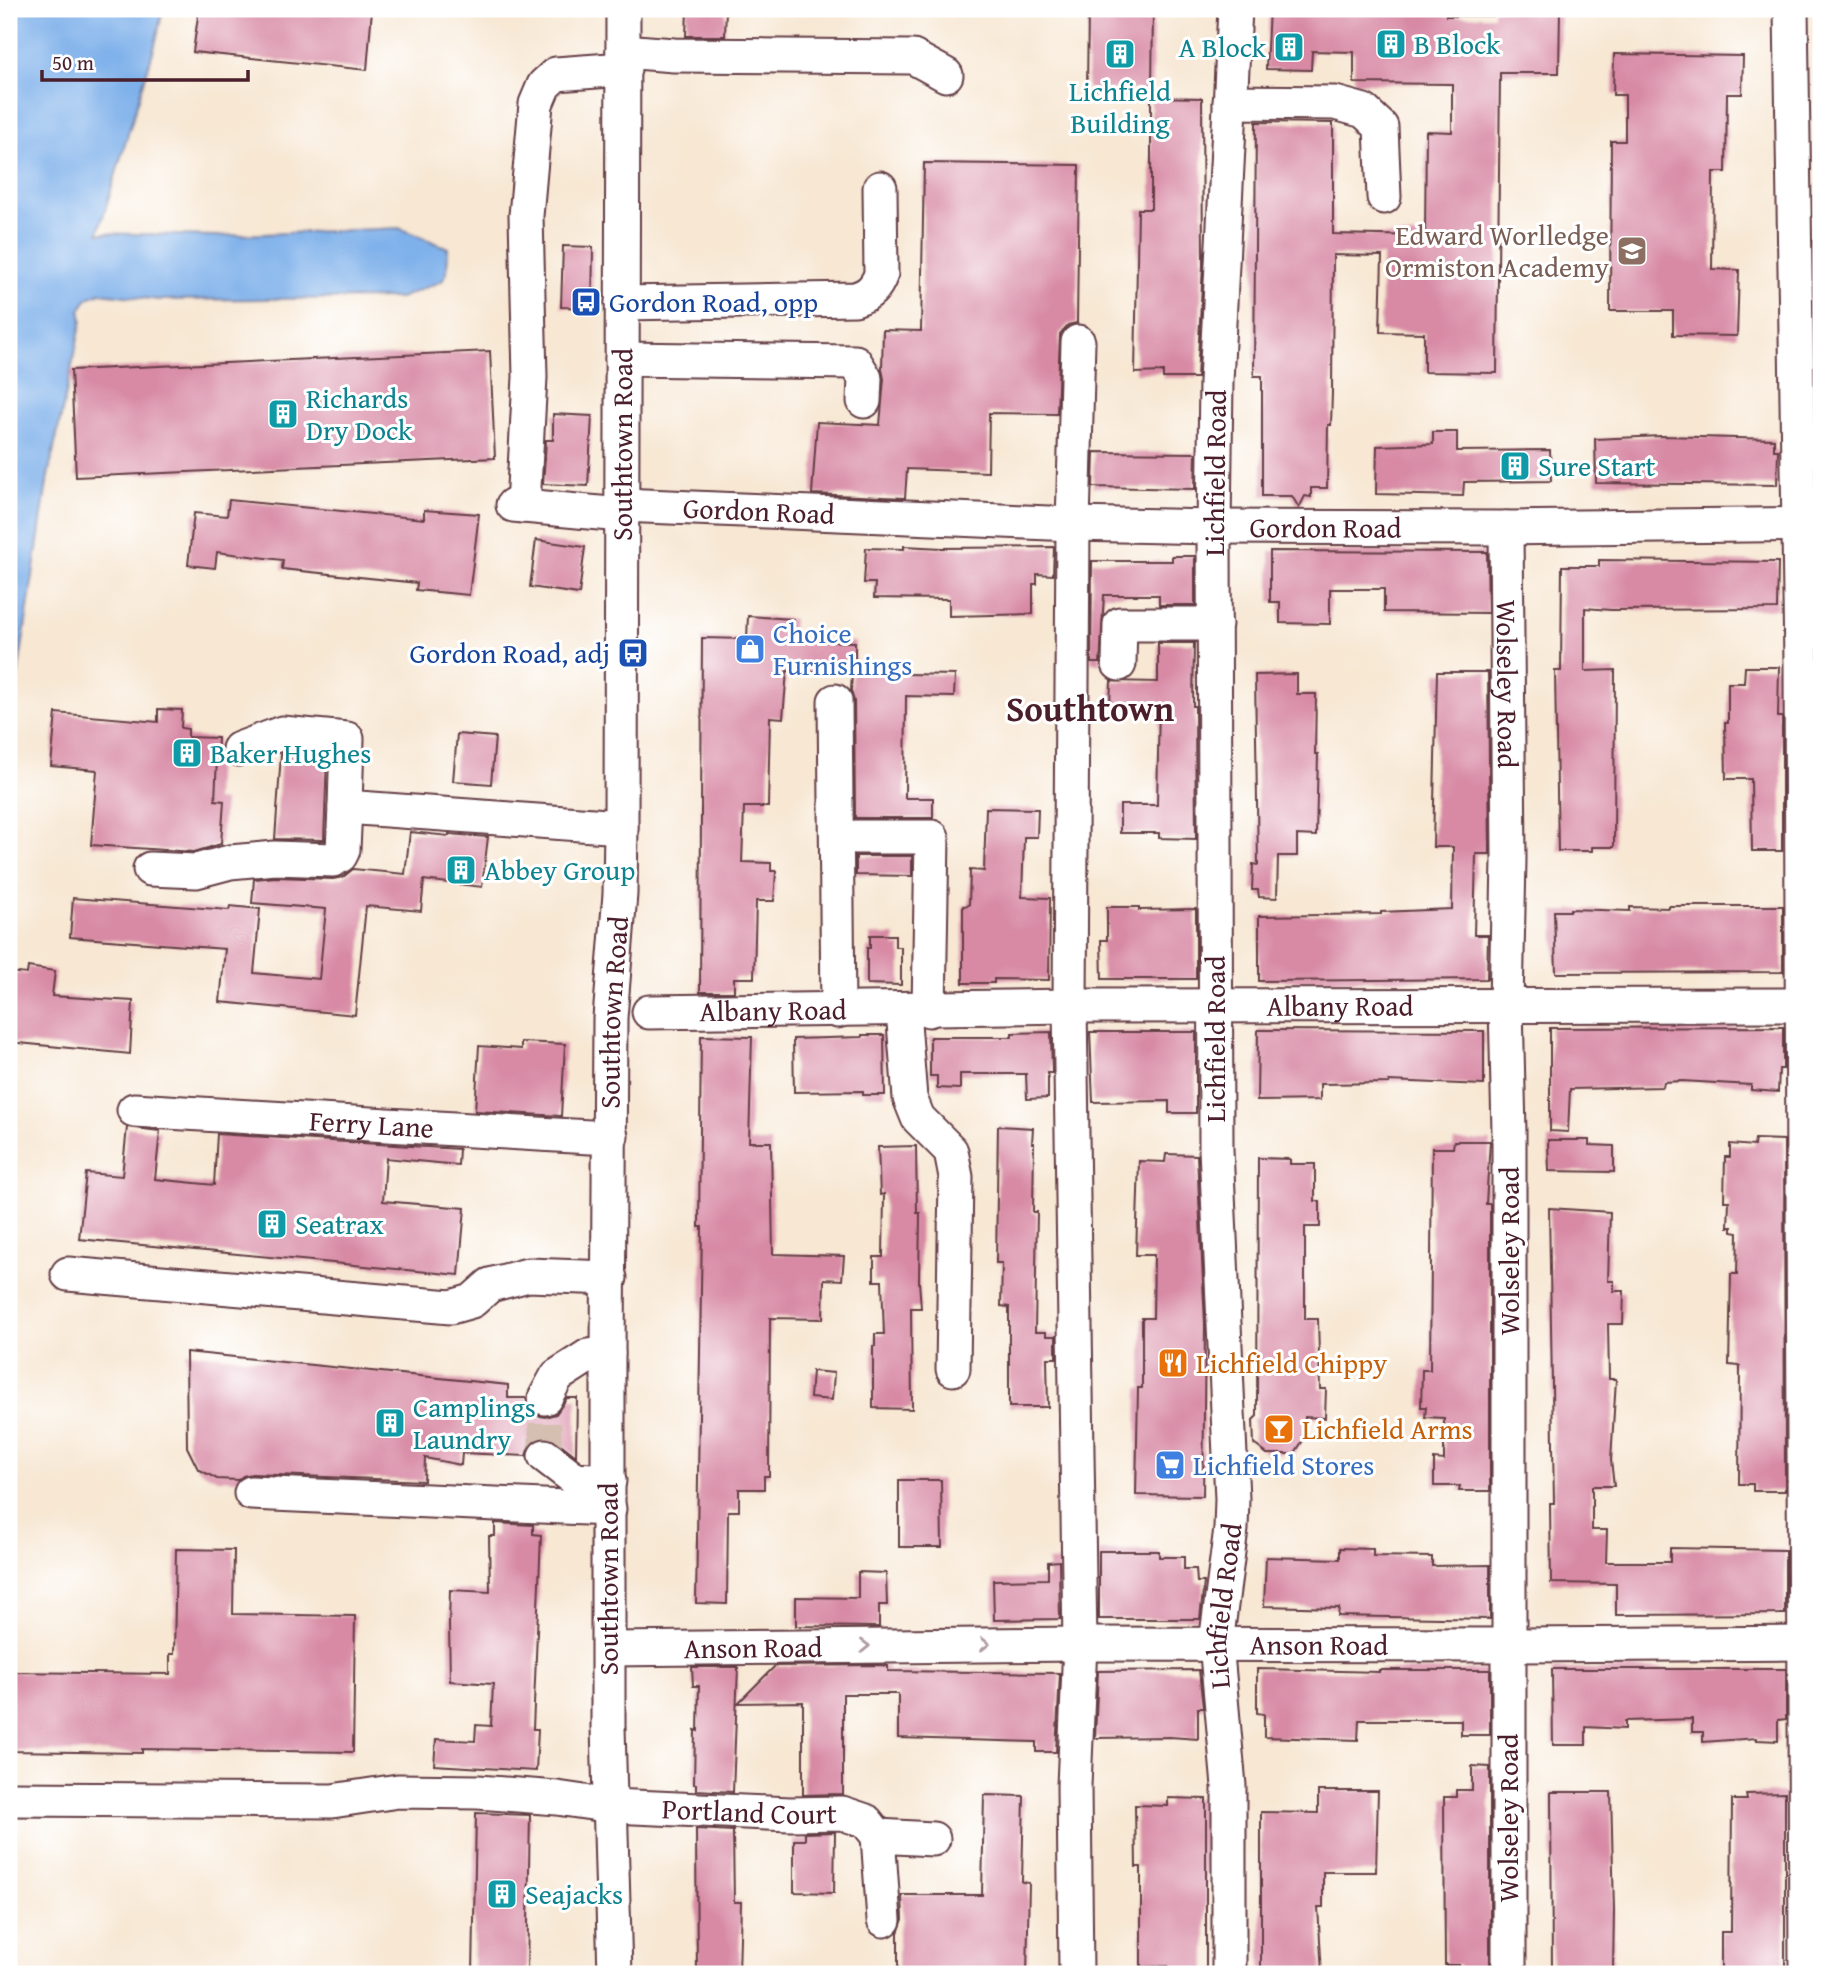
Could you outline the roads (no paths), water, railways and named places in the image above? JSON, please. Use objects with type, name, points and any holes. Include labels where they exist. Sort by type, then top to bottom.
[{"type":"street","name":"Southtown Road","points":[[615,1974],[608,1727],[608,1354],[610,1018],[620,894],[621,827],[623,9]]},
{"type":"street","name":"Lichfield Road","points":[[1229,1974],[1229,1786],[1216,1643],[1231,1529],[1232,1499],[1216,1149],[1214,527],[1216,382],[1235,9]]},
{"type":"street","points":[[1791,9],[1810,525],[1814,1643],[1806,1974]]},
{"type":"street","points":[[623,60],[674,55],[913,57],[946,75]]},
{"type":"street","name":"Gordon Road","points":[[623,60],[556,74],[544,85],[536,104],[526,216],[530,377],[518,505],[1214,527],[1810,525]]},
{"type":"street","points":[[1230,102],[1335,103],[1364,111],[1381,127],[1384,197]]},
{"type":"street","points":[[622,303],[864,297],[878,283],[881,274],[880,188]]},
{"type":"street","points":[[1076,1974],[1074,1786],[1080,1644],[1070,1006],[1073,524],[1078,342]]},
{"type":"street","points":[[622,359],[855,362],[865,378],[864,401]]},
{"type":"street","name":"Wolseley Road","points":[[1506,528],[1509,859],[1506,1005],[1509,1132],[1509,1974]]},
{"type":"street","points":[[1119,664],[1120,624],[1215,624]]},
{"type":"street","points":[[835,701],[838,1011]]},
{"type":"street","points":[[150,869],[196,871],[230,862],[275,858],[333,860],[340,856],[343,850],[347,739],[282,733],[239,748]]},
{"type":"street","points":[[345,807],[621,827]]},
{"type":"street","points":[[856,837],[932,837],[910,1098],[918,1118],[951,1151],[956,1177],[953,1369]]},
{"type":"street","name":"Albany Road","points":[[649,1012],[1070,1006],[1812,1005]]},
{"type":"street","name":"Ferry Lane","points":[[134,1110],[611,1136]]},
{"type":"street","points":[[68,1274],[451,1307],[472,1301],[490,1285],[528,1275],[610,1278]]},
{"type":"street","points":[[545,1398],[557,1376],[589,1356],[608,1354]]},
{"type":"street","points":[[545,1457],[575,1479],[609,1495]]},
{"type":"street","points":[[250,1493],[405,1500],[609,1495]]},
{"type":"street","name":"Anson Road","points":[[609,1649],[1216,1643],[1814,1643]]},
{"type":"street","name":"Portland Court","points":[[9,1799],[332,1801],[398,1791],[491,1793],[612,1806],[790,1815],[842,1813],[866,1821],[878,1836]]},
{"type":"street","points":[[884,1920],[878,1836],[933,1839]]},
{"type":"water","points":[[9,9],[163,9],[155,45],[98,233],[216,236],[399,228],[448,248],[447,273],[442,281],[400,298],[159,300],[100,293],[88,298],[80,310],[82,320],[48,476],[9,734]]},
{"type":"tunnel","points":[[545,1398],[545,1456]]},
{"type":"place","name":"B Block","points":[[1391,44]]},
{"type":"place","name":"A Block","points":[[1289,47]]},
{"type":"place","name":"Lichfield Building","points":[[1120,54]]},
{"type":"place","name":"Edward Worlledge Ormiston Academy","points":[[1632,251]]},
{"type":"place","name":"Gordon Road, opp","points":[[586,302]]},
{"type":"place","name":"Richards Dry Dock","points":[[283,414]]},
{"type":"place","name":"Sure Start","points":[[1515,466]]},
{"type":"place","name":"Choice Furnishings","points":[[750,649]]},
{"type":"place","name":"Gordon Road, adj","points":[[633,653]]},
{"type":"place","name":"Baker Hughes","points":[[187,753]]},
{"type":"place","name":"Abbey Group","points":[[461,870]]},
{"type":"place","name":"Seatrax","points":[[272,1224]]},
{"type":"place","name":"Lichfield Chippy","points":[[1173,1363]]},
{"type":"place","name":"Camplings Laundry","points":[[390,1423]]},
{"type":"place","name":"Lichfield Arms","points":[[1279,1429]]},
{"type":"place","name":"Lichfield Stores","points":[[1170,1465]]},
{"type":"place","name":"Seajacks","points":[[502,1894]]},
{"type":"district","name":"Southtown","points":[[1090,709]]}]
